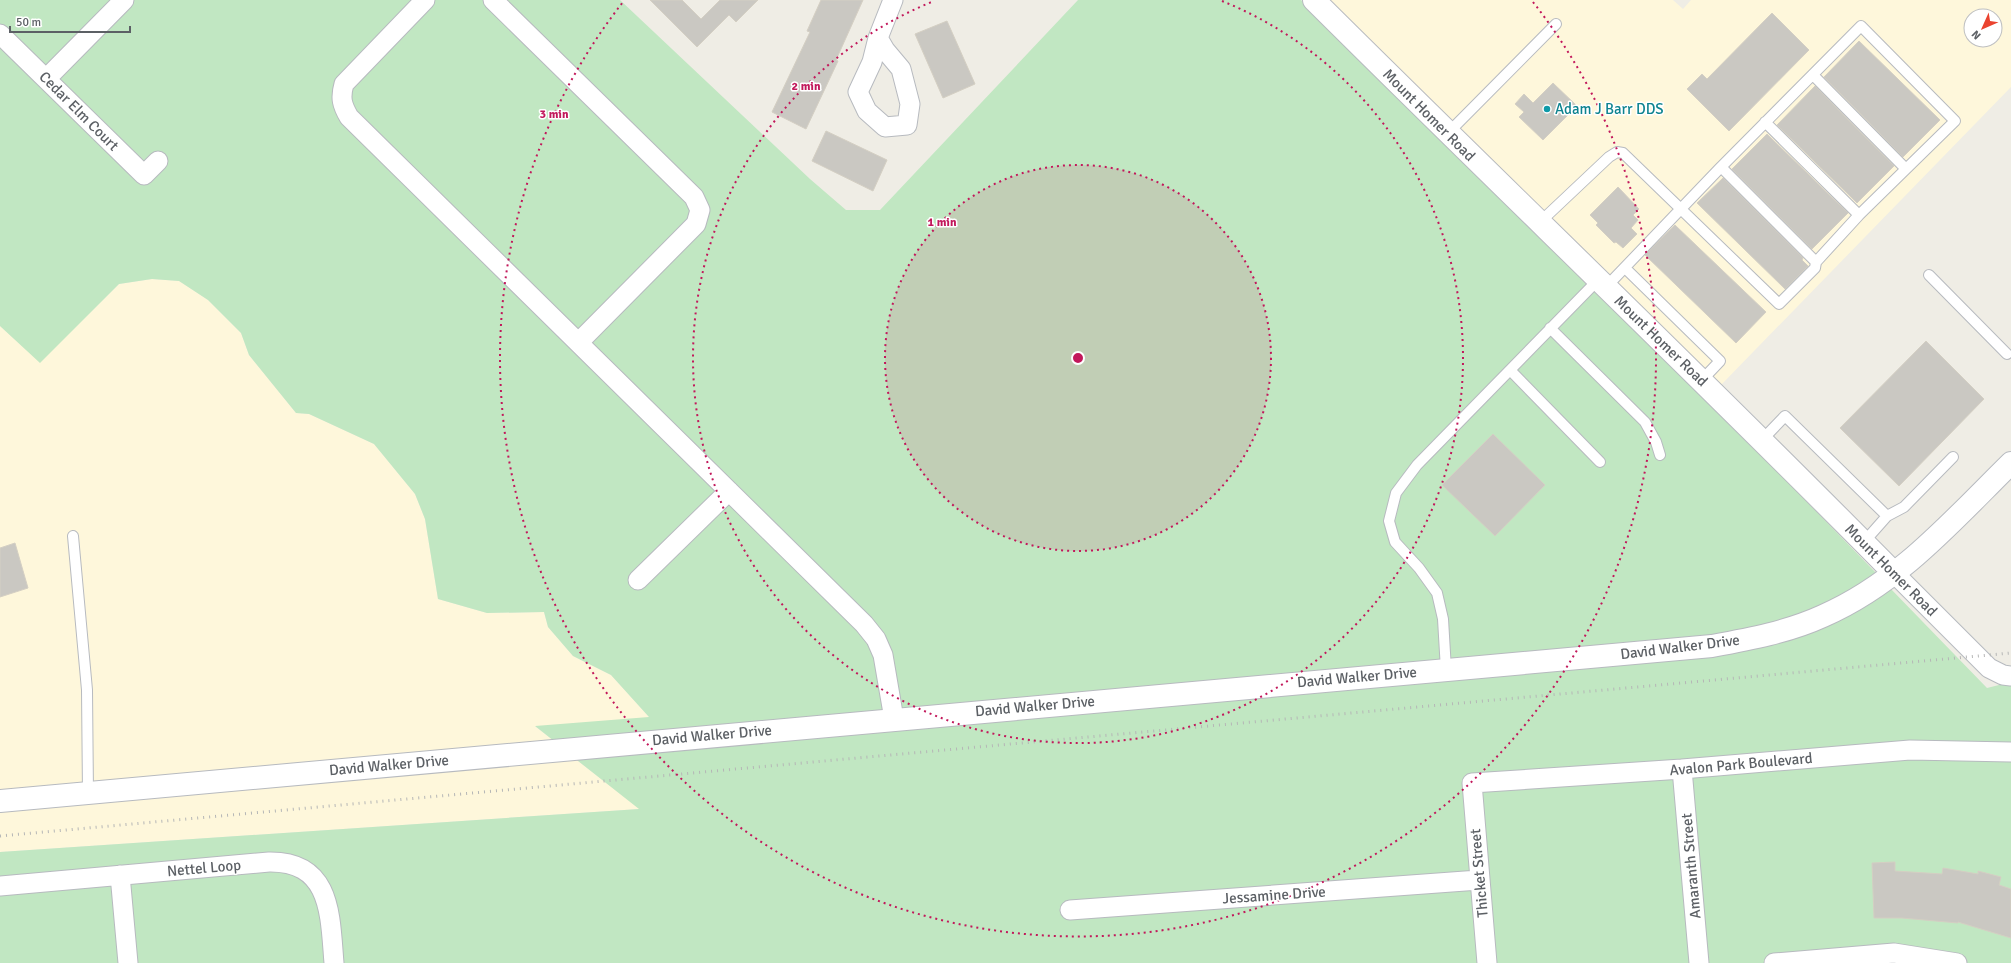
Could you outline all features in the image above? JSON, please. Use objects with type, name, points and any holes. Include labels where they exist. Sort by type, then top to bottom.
[{"type":"street","points":[[46,79],[124,0]]},
{"type":"street","points":[[425,0],[344,84],[341,94],[342,105],[349,117],[864,624],[876,639],[883,655],[894,719]]},
{"type":"street","points":[[493,0],[694,198],[700,210],[696,224],[579,342]]},
{"type":"street","points":[[878,38],[893,0]]},
{"type":"street","name":"Mount Homer Road","points":[[1323,3],[1448,133],[1702,380],[1989,668],[2003,675],[2011,676]]},
{"type":"street","name":"Cedar Elm Court","points":[[0,34],[144,175],[158,161]]},
{"type":"street","name":"David Walker Drive","points":[[0,801],[1712,646],[1767,636],[1823,616],[1860,597],[1895,574],[2009,470]]},
{"type":"street","points":[[638,580],[729,491]]},
{"type":"street","name":"Avalon Park Boulevard","points":[[1472,783],[1682,769],[1910,750],[2011,752]]},
{"type":"street","name":"Amaranth Street","points":[[1682,769],[1699,963]]},
{"type":"street","name":"Thicket Street","points":[[1472,783],[1478,880],[1487,963]]},
{"type":"street","name":"Nettel Loop","points":[[0,886],[269,862],[295,865],[316,880],[325,895],[329,911],[334,963]]},
{"type":"street","points":[[120,876],[128,963]]},
{"type":"street","name":"Jessamine Drive","points":[[1070,910],[1478,880]]},
{"type":"street","points":[[1774,963],[1894,952],[1957,963]]},
{"type":"lane","points":[[1448,133],[1556,24]]},
{"type":"lane","points":[[1446,670],[1443,619],[1437,592],[1419,568],[1394,542],[1389,521],[1396,493],[1417,465],[1550,328],[1602,284],[1625,268],[1680,209],[1861,26],[1955,121],[1859,215],[1816,262],[1815,268],[1779,304],[1680,209],[1623,153],[1617,152],[1609,157],[1539,223]]},
{"type":"lane","points":[[1813,75],[1906,169]]},
{"type":"lane","points":[[1765,122],[1859,215]]},
{"type":"lane","points":[[1721,167],[1816,262]]},
{"type":"lane","points":[[1625,268],[1720,361],[1702,380]]},
{"type":"lane","points":[[1929,275],[2007,354]]},
{"type":"lane","points":[[1550,328],[1645,422],[1656,442],[1660,455]]},
{"type":"lane","points":[[1510,370],[1600,462]]},
{"type":"lane","points":[[1762,440],[1785,416],[1887,516]]},
{"type":"lane","points":[[1864,542],[1887,516],[1904,507],[1953,457]]},
{"type":"lane","points":[[73,536],[87,690],[88,794]]},
{"type":"shaded area","points":[[1327,0],[1673,0],[1683,9],[1691,0],[2011,0],[2011,87],[1721,385]]},
{"type":"shaded area","points":[[152,279],[179,281],[208,300],[241,333],[249,355],[296,413],[309,414],[374,444],[415,494],[425,519],[438,599],[487,613],[544,612],[548,627],[573,656],[611,675],[650,718],[536,727],[554,741],[0,793],[0,326],[40,362],[119,284]]},
{"type":"shaded area","points":[[573,757],[640,809],[0,852],[0,810]]},
{"type":"green space","points":[[0,0],[620,0],[810,179],[846,210],[880,210],[1078,0],[1301,0],[1504,202],[1707,399],[1878,575],[1820,608],[1766,627],[1712,637],[554,741],[535,726],[649,717],[611,675],[573,656],[548,627],[544,612],[487,613],[438,599],[425,519],[415,494],[374,444],[309,414],[296,413],[249,355],[241,333],[208,300],[179,281],[152,279],[119,284],[40,363],[0,326]]},
{"type":"green space","points":[[1889,587],[1987,688],[2011,682],[2011,963],[0,963],[0,852],[639,809],[573,757],[1711,654]]},
{"type":"building","points":[[650,0],[682,0],[701,19],[720,0],[758,0],[736,22],[729,15],[697,47]]},
{"type":"building","points":[[821,0],[863,0],[836,60],[838,61],[806,129],[772,112],[810,32],[807,31]]},
{"type":"building","points":[[1772,13],[1809,50],[1729,131],[1687,89],[1702,74],[1707,79]]},
{"type":"building","points":[[947,21],[975,84],[943,98],[915,34]]},
{"type":"building","points":[[1859,41],[1940,120],[1903,157],[1824,77]]},
{"type":"building","name":"Adam J Barr DDS","points":[[1553,83],[1577,106],[1543,140],[1519,117],[1524,112],[1515,104],[1524,94],[1533,103]]},
{"type":"building","points":[[1815,86],[1894,166],[1857,203],[1777,125]]},
{"type":"building","points":[[826,131],[887,160],[873,191],[812,161]]},
{"type":"building","points":[[1767,134],[1848,213],[1812,249],[1732,169]]},
{"type":"building","points":[[1723,178],[1803,258],[1802,260],[1808,266],[1785,289],[1697,203]]},
{"type":"building","points":[[1618,187],[1639,209],[1633,215],[1638,220],[1631,228],[1637,234],[1623,248],[1616,242],[1614,243],[1596,225],[1598,223],[1590,215]]},
{"type":"building","points":[[1675,225],[1766,312],[1736,343],[1645,255]]},
{"type":"building","points":[[1926,341],[1984,399],[1899,486],[1840,428]]},
{"type":"building","points":[[1493,434],[1545,485],[1495,536],[1442,485]]},
{"type":"building","points":[[15,543],[28,588],[0,597],[0,548]]},
{"type":"building","points":[[1895,862],[1895,871],[1942,874],[1943,868],[1978,874],[1978,871],[2001,877],[1999,885],[2011,889],[2011,938],[1958,922],[1902,918],[1874,918],[1872,863]]},
{"type":"railway","points":[[0,836],[2011,653]]},
{"type":"place","name":"Adam J Barr DDS","points":[[1547,109]]}]
